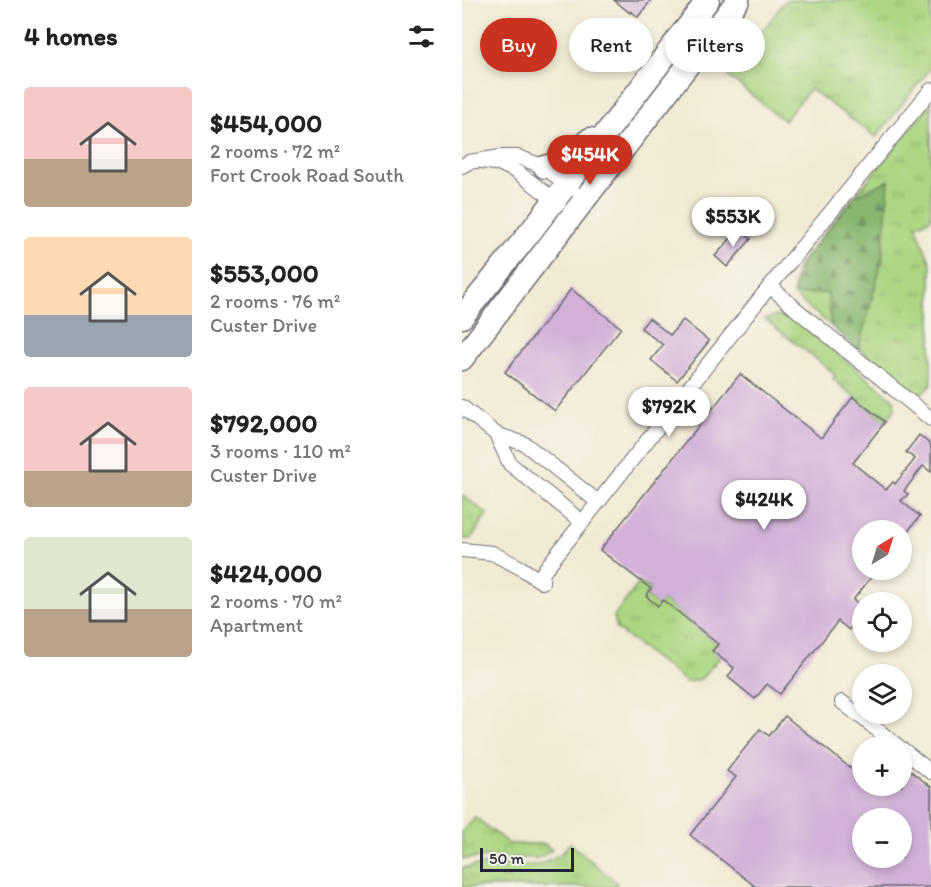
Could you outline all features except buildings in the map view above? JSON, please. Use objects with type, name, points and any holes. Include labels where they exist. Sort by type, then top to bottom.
[{"type":"main road","points":[[462,317],[708,0]]},
{"type":"main road","points":[[462,359],[738,0]]},
{"type":"main road","points":[[545,167],[566,159],[621,113]]},
{"type":"street","points":[[462,550],[492,553],[542,582],[542,575],[546,568],[582,522],[770,286],[931,90]]},
{"type":"street","points":[[462,166],[469,162],[501,157],[518,157],[545,167],[561,192],[565,206],[579,207],[576,192],[561,192],[501,164],[482,160]]},
{"type":"street","points":[[770,286],[796,310],[928,411]]},
{"type":"street","points":[[462,407],[496,434],[525,444],[598,502]]},
{"type":"street","points":[[496,434],[510,464],[582,522]]},
{"type":"street","points":[[842,702],[885,736]]},
{"type":"street","points":[[912,757],[931,772]]},
{"type":"green space","points":[[786,0],[931,0],[931,68],[876,137],[810,89],[784,121],[728,76],[731,72],[765,72],[765,28]]},
{"type":"green space","points":[[931,103],[931,219],[916,225],[931,265],[931,385],[919,396],[793,295],[796,271],[801,262]]},
{"type":"green space","points":[[889,180],[882,261],[858,350],[831,326],[828,293],[795,295],[801,262],[855,196]]},
{"type":"green space","points":[[775,316],[795,319],[894,400],[895,409],[885,422],[833,379],[835,374],[765,319]]},
{"type":"green space","points":[[462,495],[487,514],[471,539],[462,539]]},
{"type":"green space","points":[[639,583],[651,589],[646,596],[658,606],[663,600],[718,644],[713,651],[720,657],[701,679],[686,682],[617,629],[614,616]]},
{"type":"green space","points":[[475,817],[509,844],[545,844],[552,850],[538,858],[462,859],[462,832]]},
{"type":"green space","points":[[570,843],[617,883],[614,887],[462,887],[462,868],[484,865],[539,865],[560,855]]}]
